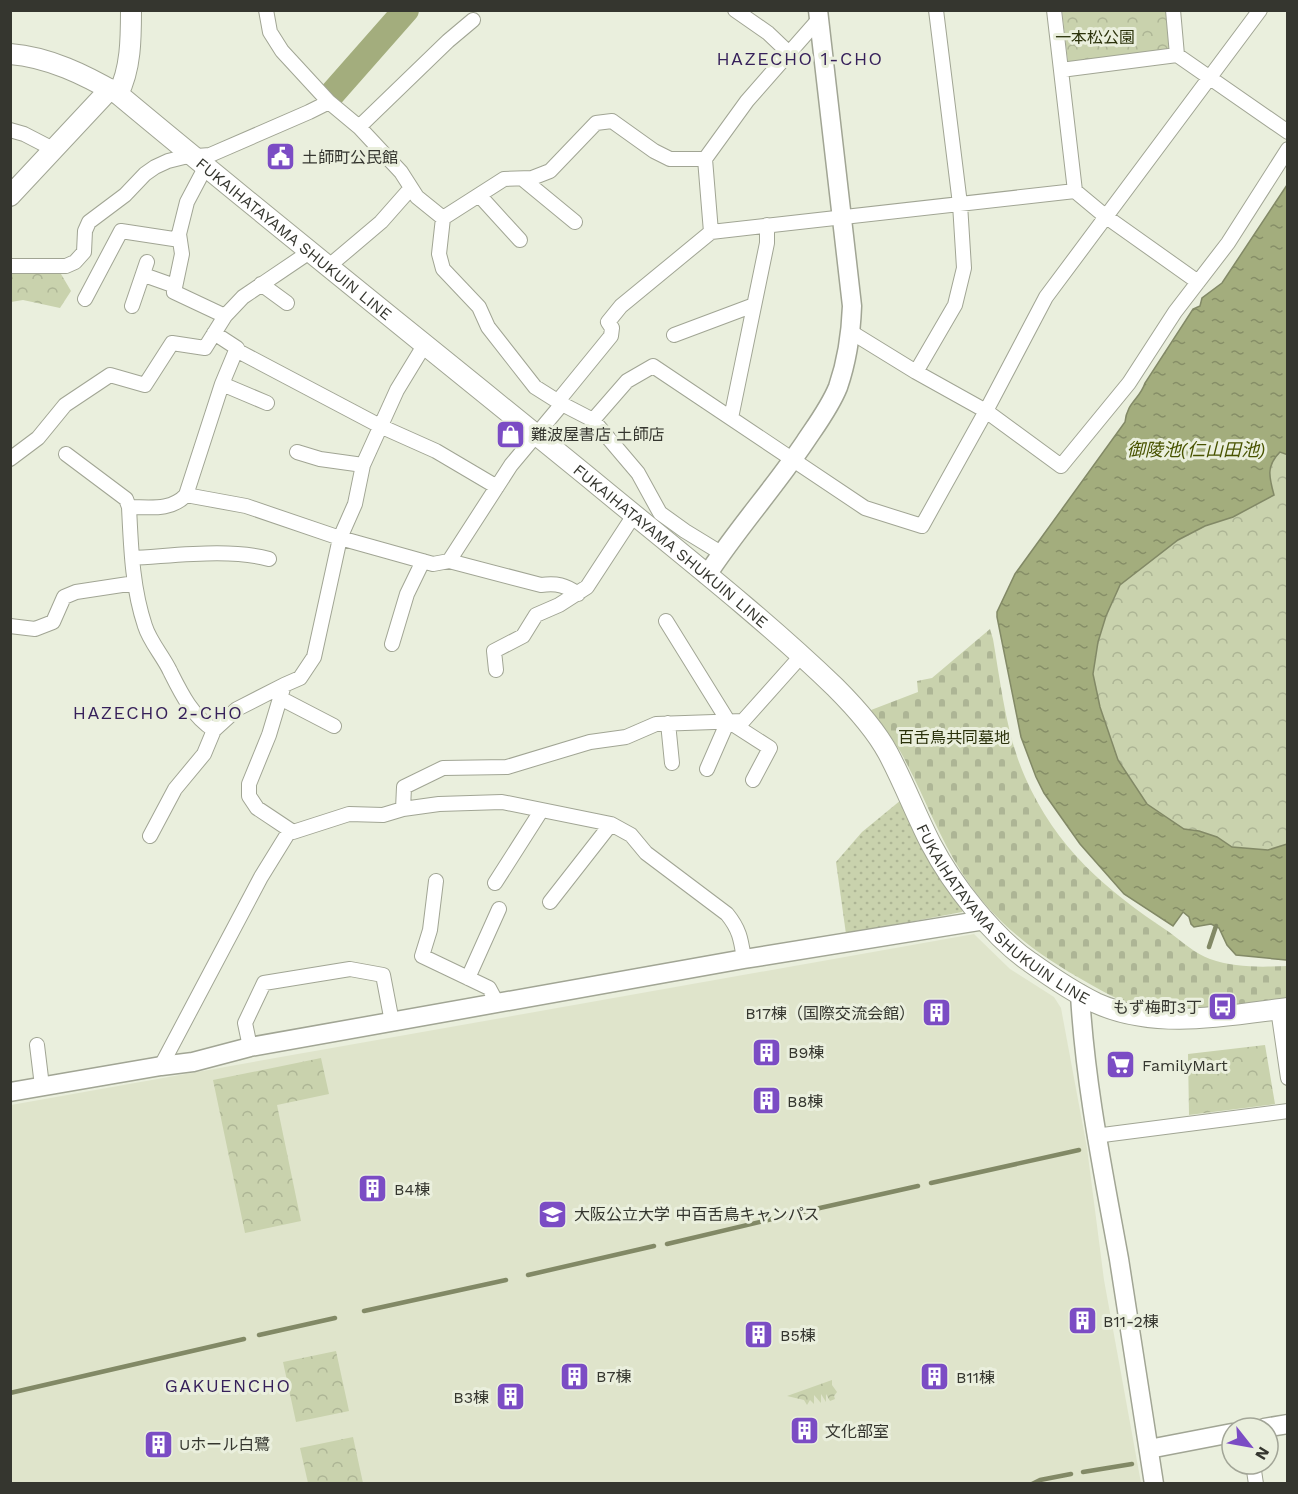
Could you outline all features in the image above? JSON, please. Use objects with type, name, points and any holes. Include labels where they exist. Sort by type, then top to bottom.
[{"type":"main road","points":[[10,196],[122,85],[129,51],[131,10]]},
{"type":"main road","name":"FUKAIHATAYAMA SHUKUIN LINE","points":[[10,54],[24,55],[58,64],[114,91],[707,575],[801,656],[837,689],[868,723],[887,751],[932,847],[985,920],[1004,942],[1025,959],[1080,994],[1120,1011],[1152,1017],[1188,1019],[1283,1009]]},
{"type":"street","points":[[266,10],[271,35],[282,51],[329,102],[359,127],[401,172],[417,197],[443,218]]},
{"type":"street","points":[[735,10],[768,33],[789,53]]},
{"type":"street","points":[[916,372],[955,305],[964,268],[960,204],[936,10]]},
{"type":"street","points":[[1054,10],[1075,191],[1105,216],[1198,282]]},
{"type":"street","points":[[1173,10],[1177,55]]},
{"type":"street","points":[[593,420],[627,381],[653,366],[865,508],[922,526],[1046,297],[1260,10]]},
{"type":"street","points":[[711,232],[705,159],[747,101],[789,53],[818,15]]},
{"type":"street","points":[[707,575],[721,553],[793,460],[830,403],[844,365],[851,332],[852,306],[843,217],[818,15]]},
{"type":"street","points":[[359,127],[473,20]]},
{"type":"street","points":[[1061,70],[1177,55],[1287,132]]},
{"type":"street","points":[[10,266],[66,266],[75,262],[84,252],[85,231],[92,220],[125,195],[155,167],[168,160],[199,161],[329,102]]},
{"type":"street","points":[[443,218],[504,179],[524,180],[550,171],[596,123],[612,121],[654,151],[670,159],[705,159]]},
{"type":"street","points":[[10,130],[24,134],[55,150]]},
{"type":"street","points":[[851,332],[986,411],[1061,466],[1129,383],[1175,312],[1228,243],[1287,149]]},
{"type":"street","points":[[199,161],[179,234],[182,254],[174,292],[225,316]]},
{"type":"street","points":[[524,180],[576,222]]},
{"type":"street","points":[[329,266],[381,222],[411,188]]},
{"type":"street","points":[[449,561],[511,465],[611,336],[612,328],[608,322],[621,306],[711,232],[1075,191]]},
{"type":"street","points":[[479,195],[520,240]]},
{"type":"street","points":[[443,218],[439,254],[443,269],[478,307],[488,327],[535,387],[593,420],[638,473],[660,513],[721,553]]},
{"type":"street","points":[[731,418],[767,243],[767,225]]},
{"type":"street","points":[[85,299],[121,231],[180,240]]},
{"type":"street","points":[[10,459],[38,438],[65,405],[110,375],[145,385],[172,343],[205,348],[225,316],[243,297],[311,251]]},
{"type":"street","points":[[132,306],[146,268],[175,286]]},
{"type":"street","points":[[261,284],[287,303]]},
{"type":"street","points":[[674,335],[754,305]]},
{"type":"street","points":[[214,333],[237,348],[236,350],[380,426],[436,451],[497,487]]},
{"type":"street","points":[[150,836],[175,789],[204,754],[213,730],[237,709],[282,692],[300,678],[314,657],[340,538],[355,504],[363,465],[396,390],[425,344]]},
{"type":"street","points":[[129,507],[165,507],[178,503],[186,495],[222,384],[236,350]]},
{"type":"street","points":[[222,384],[267,403]]},
{"type":"street","points":[[297,452],[320,459],[363,465]]},
{"type":"street","points":[[66,454],[126,499],[129,507],[135,583],[146,628],[186,701],[204,724],[213,730]]},
{"type":"street","points":[[186,495],[246,506],[340,538],[433,564],[449,561],[541,585],[556,583],[567,586],[578,594]]},
{"type":"street","points":[[496,670],[494,651],[523,636],[536,615],[559,605],[587,587],[634,515]]},
{"type":"street","points":[[132,558],[227,554],[255,555],[269,559]]},
{"type":"street","points":[[392,644],[407,594],[423,561]]},
{"type":"street","points":[[10,626],[35,629],[53,622],[64,597],[76,592],[135,583]]},
{"type":"street","points":[[666,621],[728,721],[770,748],[753,780]]},
{"type":"street","points":[[403,809],[404,787],[443,768],[507,767],[590,742],[626,737],[656,724],[743,721],[801,656]]},
{"type":"street","points":[[282,692],[334,726]]},
{"type":"street","points":[[282,692],[249,784],[249,796],[257,808],[290,831],[293,832],[348,814],[383,815],[403,809],[439,804],[502,802],[611,824],[631,835],[646,853],[727,914],[737,926],[744,959]]},
{"type":"street","points":[[707,769],[728,721]]},
{"type":"street","points":[[668,723],[672,763]]},
{"type":"street","points":[[495,883],[541,811]]},
{"type":"street","points":[[550,902],[611,824]]},
{"type":"street","points":[[161,1065],[256,887],[290,831]]},
{"type":"street","points":[[436,881],[430,930],[422,956],[489,988],[497,1003]]},
{"type":"street","points":[[468,978],[499,909]]},
{"type":"street","points":[[10,1092],[161,1065],[193,1062],[250,1047],[744,959],[985,920]]},
{"type":"street","points":[[250,1047],[245,1023],[264,983],[350,969],[383,975],[392,1022]]},
{"type":"street","points":[[1080,994],[1082,1032],[1095,1136],[1118,1259],[1154,1484]]},
{"type":"street","points":[[1283,1009],[1287,1078]]},
{"type":"street","points":[[37,1045],[42,1086]]},
{"type":"street","points":[[1095,1136],[1287,1112]]},
{"type":"street","points":[[1149,1449],[1220,1435]]},
{"type":"shaded area","name":"大阪公立大学 中百舌鳥キャンパス","points":[[974,934],[1010,969],[1054,997],[1061,1008],[1087,1148],[1104,1280],[1141,1483],[11,1484],[11,1105]]},
{"type":"green space","name":"一本松公園","points":[[1062,11],[1167,11],[1171,47],[1168,52],[1072,66],[1068,62]]},
{"type":"green space","points":[[11,271],[61,274],[71,291],[60,308],[23,300],[11,302]]},
{"type":"green space","points":[[1280,452],[1287,455],[1287,844],[1268,850],[1232,847],[1217,837],[1184,829],[1147,804],[1118,760],[1100,707],[1093,674],[1098,642],[1106,616],[1120,585],[1178,540],[1205,526],[1233,517],[1251,506],[1269,476],[1271,461]]},
{"type":"green space","name":"百舌鳥共同墓地","points":[[990,629],[1018,761],[1038,802],[1068,846],[1085,865],[1124,900],[1199,954],[1219,962],[1239,965],[1287,966],[1287,998],[1196,1010],[1158,1008],[1127,1002],[1088,983],[1034,949],[1002,922],[974,891],[945,843],[900,751],[871,710],[918,692],[917,681],[932,678]]},
{"type":"green space","points":[[901,800],[965,907],[962,912],[846,934],[836,862],[862,832]]},
{"type":"green space","points":[[1265,1045],[1275,1104],[1189,1115],[1188,1054]]},
{"type":"green space","points":[[321,1058],[329,1094],[277,1105],[301,1221],[245,1233],[213,1080]]},
{"type":"green space","points":[[336,1351],[349,1411],[296,1422],[283,1362]]},
{"type":"green space","points":[[832,1380],[832,1385],[837,1392],[835,1399],[830,1401],[826,1394],[826,1402],[821,1394],[821,1403],[814,1395],[814,1404],[810,1400],[807,1405],[804,1400],[787,1396]]},
{"type":"green space","points":[[353,1437],[363,1483],[308,1483],[300,1448]]},
{"type":"water","name":"御陵池(仁山田池)","points":[[1287,185],[1288,455],[1280,452],[1272,462],[1270,477],[1274,495],[1233,517],[1205,526],[1178,540],[1120,585],[1106,616],[1098,642],[1093,674],[1100,707],[1118,760],[1147,804],[1184,829],[1217,837],[1232,847],[1268,850],[1287,844],[1288,959],[1286,960],[1236,955],[1227,945],[1219,928],[1211,924],[1194,927],[1189,917],[1183,912],[1173,926],[1124,894],[1080,844],[1044,793],[1021,737],[997,612],[1015,574],[1125,422],[1131,405],[1193,309],[1200,306],[1202,298],[1222,283]]},
{"type":"waterway","points":[[332,94],[406,10]]},
{"type":"waterway","points":[[1209,947],[1216,926]]},
{"type":"waterway","points":[[931,1183],[1079,1150]]},
{"type":"waterway","points":[[802,1212],[918,1186]]},
{"type":"waterway","points":[[667,1244],[789,1215]]},
{"type":"waterway","points":[[528,1275],[654,1246]]},
{"type":"waterway","points":[[364,1311],[506,1280]]},
{"type":"waterway","points":[[259,1335],[335,1318]]},
{"type":"waterway","points":[[10,1393],[244,1339]]},
{"type":"waterway","points":[[1083,1472],[1132,1464]]},
{"type":"waterway","points":[[1032,1484],[1040,1480],[1071,1474]]},
{"type":"place","name":"土師町公民館","points":[[281,157]]},
{"type":"place","name":"難波屋書店 土師店","points":[[510,434]]},
{"type":"place","name":"もず梅町3丁","points":[[1223,1007]]},
{"type":"place","name":"B17棟（国際交流会館）","points":[[936,1013]]},
{"type":"place","name":"B9棟","points":[[767,1052]]},
{"type":"place","name":"FamilyMart","points":[[1121,1065]]},
{"type":"place","name":"B8棟","points":[[766,1101]]},
{"type":"place","name":"B4棟","points":[[373,1189]]},
{"type":"place","name":"大阪公立大学 中百舌鳥キャンパス","points":[[553,1214]]},
{"type":"place","name":"B11-2棟","points":[[1082,1321]]},
{"type":"place","name":"B5棟","points":[[759,1335]]},
{"type":"place","name":"B7棟","points":[[575,1376]]},
{"type":"place","name":"B11棟","points":[[935,1377]]},
{"type":"place","name":"B3棟","points":[[510,1397]]},
{"type":"place","name":"文化部室","points":[[804,1431]]},
{"type":"place","name":"Uホール白鷺","points":[[158,1444]]},
{"type":"district","name":"HAZECHO 1-CHO","points":[[800,58]]},
{"type":"district","name":"HAZECHO 2-CHO","points":[[158,712]]},
{"type":"district","name":"GAKUENCHO","points":[[228,1385]]}]
